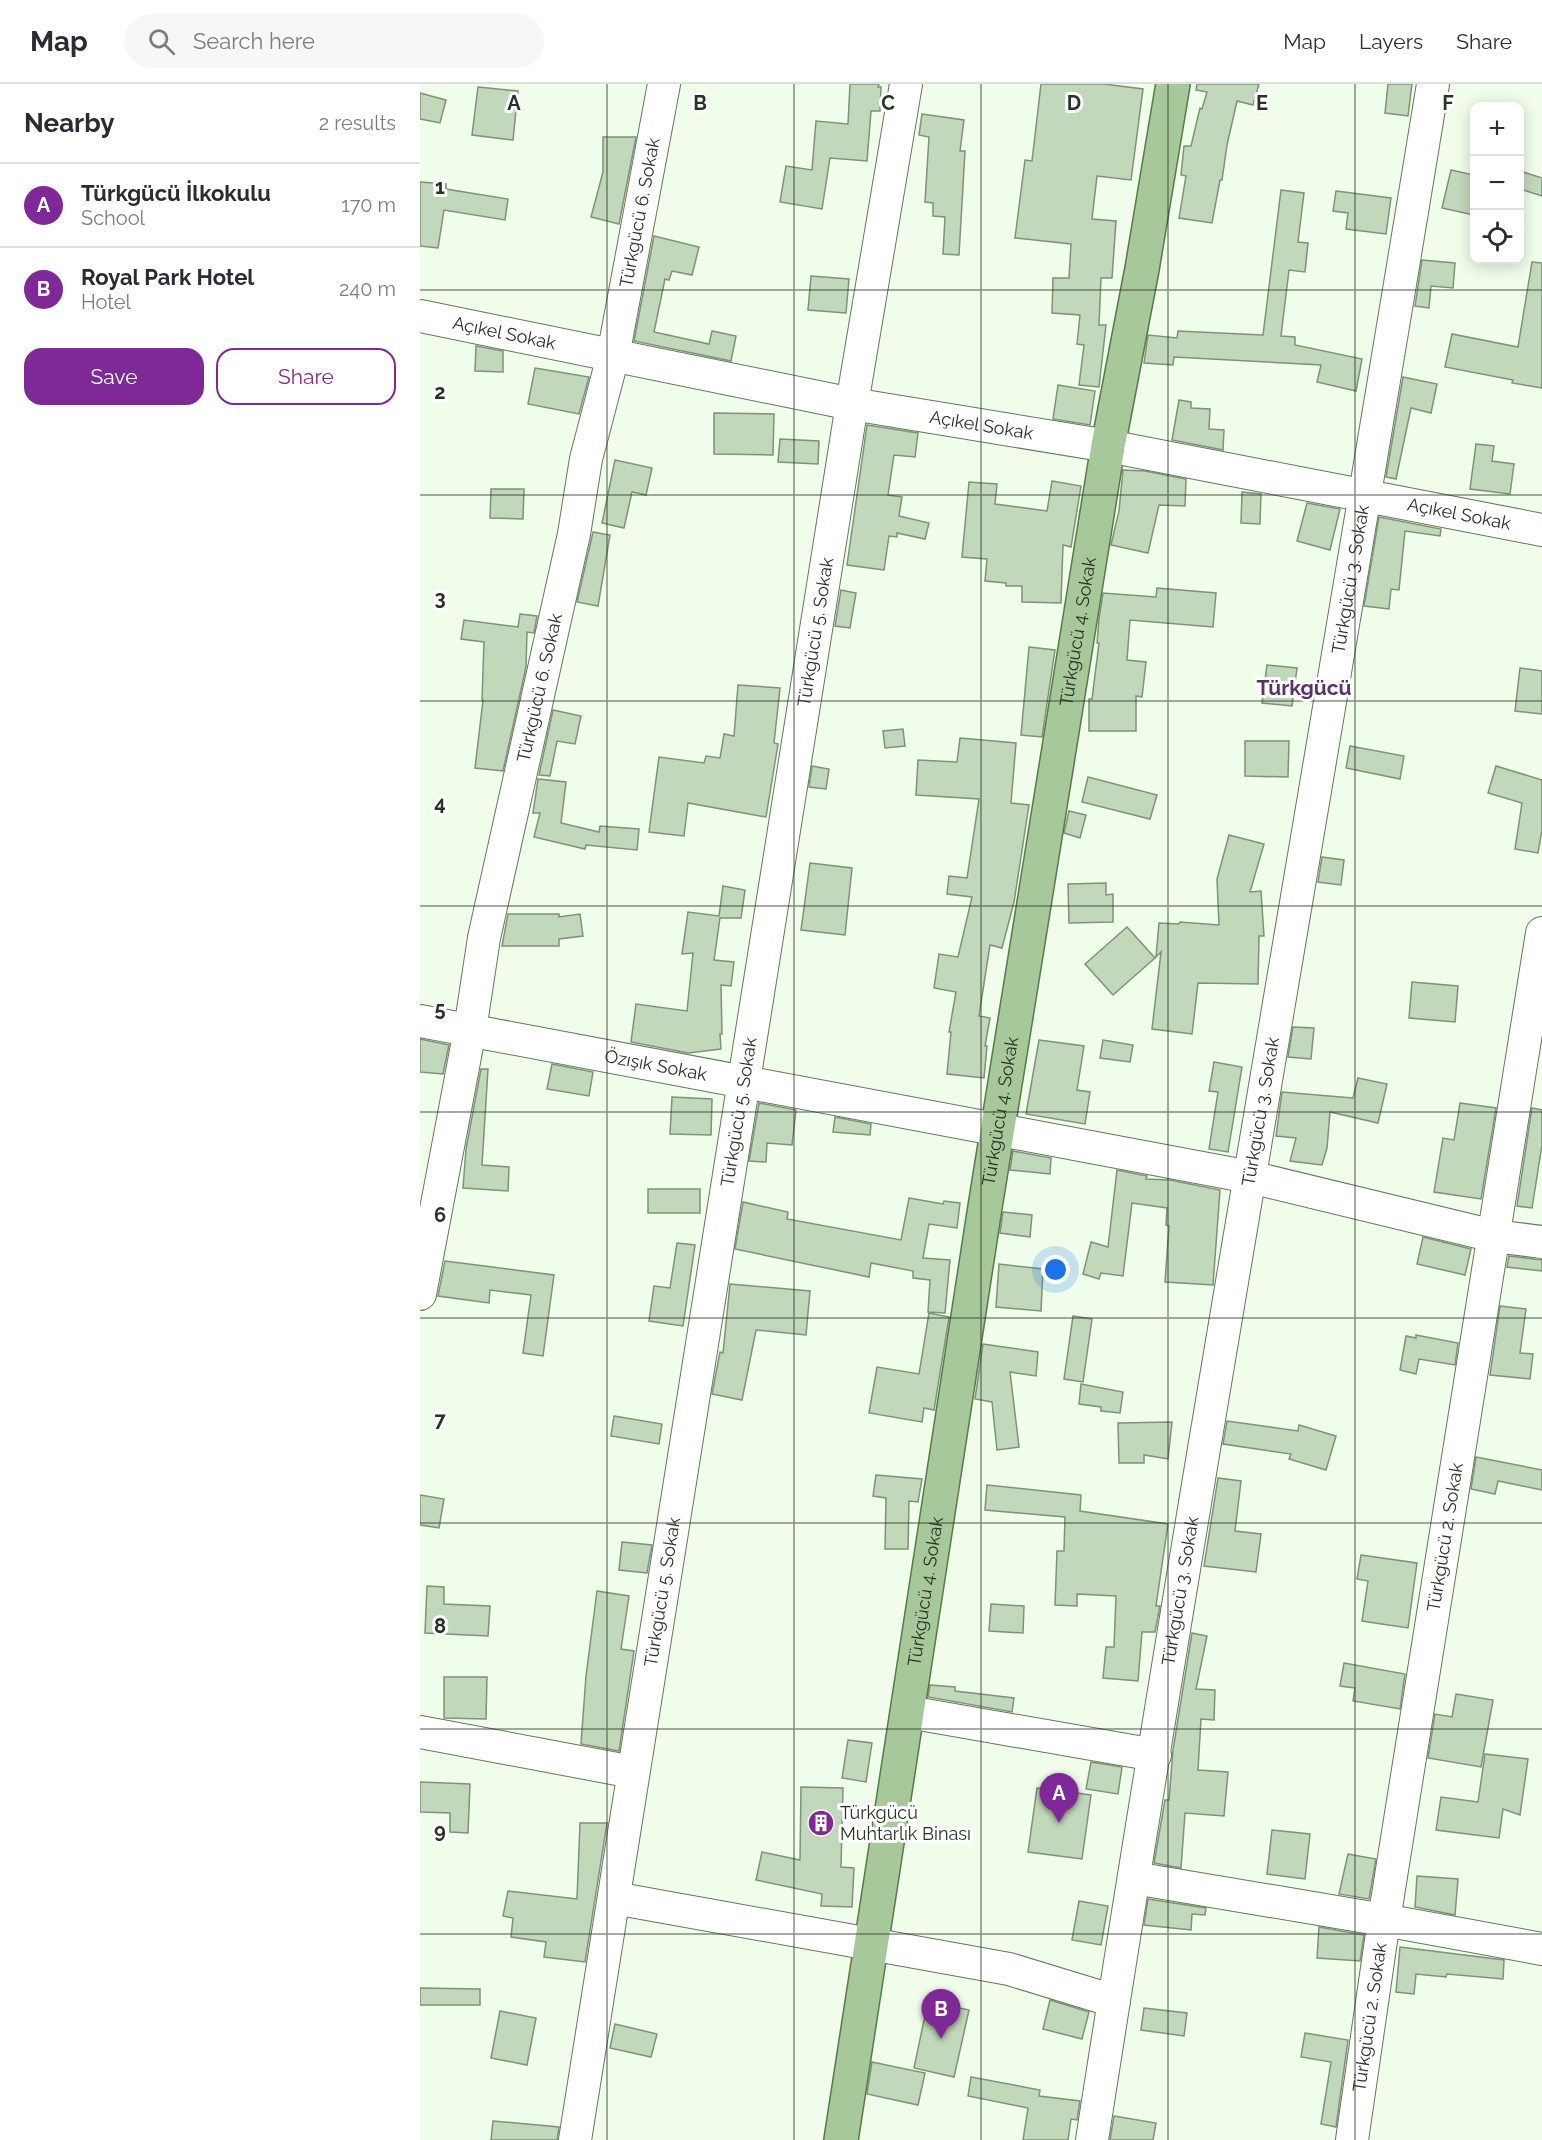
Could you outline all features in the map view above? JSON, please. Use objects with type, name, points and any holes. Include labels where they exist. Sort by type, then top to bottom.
[{"type":"main road","name":"Türkgücü 4. Sokak","points":[[841,2140],[998,1131],[1108,446],[1142,269],[1173,84]]},
{"type":"street","name":"Türkgücü 6. Sokak","points":[[420,1294],[470,1030],[484,938],[574,534],[585,459],[613,356],[664,84]]},
{"type":"street","name":"Türkgücü 5. Sokak","points":[[575,2140],[852,404],[906,84]]},
{"type":"street","name":"Türkgücü 3. Sokak","points":[[1092,2140],[1190,1526],[1366,497],[1433,84]]},
{"type":"street","name":"Açıkel Sokak","points":[[420,316],[852,404],[1108,446],[1542,530]]},
{"type":"street","name":"Türkgücü 2. Sokak","points":[[1352,2140],[1384,1920],[1542,933]]},
{"type":"street","name":"Özışık Sokak","points":[[420,1021],[1250,1178],[1494,1236],[1542,1242]]},
{"type":"street","points":[[908,1712],[1155,1755]]},
{"type":"street","points":[[420,1732],[633,1772]]},
{"type":"street","points":[[1134,1878],[1542,1949]]},
{"type":"street","points":[[614,1898],[1009,1969],[1114,2001]]},
{"type":"building","points":[[850,84],[879,84],[878,87],[881,87],[880,111],[871,111],[867,161],[830,158],[822,209],[780,202],[786,166],[812,170],[816,121],[848,124]]},
{"type":"building","points":[[1041,84],[1104,84],[1143,89],[1131,180],[1097,176],[1092,219],[1116,221],[1112,278],[1101,278],[1099,325],[1106,325],[1099,387],[1079,385],[1084,345],[1077,344],[1080,315],[1052,313],[1053,278],[1069,278],[1071,244],[1015,238],[1025,160],[1032,161]]},
{"type":"building","points":[[1197,84],[1259,84],[1253,105],[1237,101],[1212,223],[1179,218],[1186,176],[1181,175],[1184,146],[1191,146],[1200,108],[1202,109],[1207,92],[1196,90]]},
{"type":"building","points":[[1388,84],[1412,84],[1408,116],[1385,113]]},
{"type":"building","points":[[478,87],[518,91],[513,140],[472,135]]},
{"type":"building","points":[[420,93],[446,100],[440,123],[420,119]]},
{"type":"building","points":[[922,114],[964,120],[960,151],[965,151],[959,255],[943,254],[945,217],[933,216],[933,203],[925,202],[929,137],[919,135]]},
{"type":"building","points":[[603,137],[636,137],[619,224],[591,217],[603,172]]},
{"type":"building","points":[[1451,170],[1470,174],[1470,214],[1442,208]]},
{"type":"building","points":[[1524,172],[1542,178],[1542,196],[1524,190]]},
{"type":"building","points":[[420,182],[446,184],[446,189],[508,199],[505,220],[444,210],[438,248],[420,246]]},
{"type":"building","points":[[1281,190],[1304,193],[1298,242],[1308,243],[1305,272],[1289,270],[1281,336],[1295,337],[1295,345],[1362,359],[1356,391],[1317,382],[1321,365],[1174,357],[1173,365],[1144,363],[1148,335],[1177,338],[1178,331],[1263,335]]},
{"type":"building","points":[[1336,191],[1391,198],[1386,234],[1346,229],[1348,213],[1333,211]]},
{"type":"building","points":[[654,236],[699,247],[692,275],[672,271],[669,280],[665,279],[654,332],[709,344],[712,331],[736,336],[731,361],[634,341]]},
{"type":"building","points":[[1422,260],[1455,263],[1453,288],[1431,286],[1429,308],[1415,306]]},
{"type":"building","points":[[1532,262],[1542,263],[1542,388],[1445,367],[1452,334],[1518,347]]},
{"type":"building","points":[[811,276],[849,279],[846,313],[808,310]]},
{"type":"building","points":[[476,346],[503,351],[503,372],[475,371]]},
{"type":"building","points":[[535,368],[589,377],[579,414],[528,404]]},
{"type":"building","points":[[1403,377],[1437,384],[1431,413],[1411,408],[1396,479],[1386,477]]},
{"type":"building","points":[[1058,385],[1095,391],[1090,425],[1053,419]]},
{"type":"building","points":[[1179,400],[1191,402],[1191,408],[1210,409],[1209,429],[1224,430],[1223,450],[1172,440]]},
{"type":"building","points":[[714,413],[774,414],[773,455],[714,454]]},
{"type":"building","points":[[867,425],[918,433],[915,457],[894,455],[888,495],[902,497],[899,516],[929,523],[925,539],[897,533],[897,537],[889,536],[884,570],[847,565]]},
{"type":"building","points":[[780,439],[819,441],[818,464],[778,462]]},
{"type":"building","points":[[1476,444],[1494,446],[1492,461],[1514,464],[1510,494],[1470,489]]},
{"type":"building","points":[[615,460],[652,468],[646,495],[632,492],[624,528],[602,523]]},
{"type":"building","points":[[1123,470],[1145,471],[1186,479],[1185,506],[1159,505],[1148,553],[1111,545],[1119,511]]},
{"type":"building","points":[[1052,481],[1081,486],[1071,547],[1063,545],[1061,603],[1022,602],[1022,586],[1006,586],[1006,583],[985,581],[987,559],[962,557],[969,482],[997,484],[995,504],[1047,511]]},
{"type":"building","points":[[491,489],[524,489],[523,519],[490,518]]},
{"type":"building","points":[[1242,492],[1261,494],[1260,524],[1241,523]]},
{"type":"building","points":[[1307,503],[1340,509],[1330,550],[1297,541]]},
{"type":"building","points":[[1379,517],[1441,529],[1440,536],[1405,531],[1399,590],[1391,589],[1389,609],[1364,606]]},
{"type":"building","points":[[593,532],[610,535],[598,606],[577,602]]},
{"type":"building","points":[[1157,588],[1216,593],[1213,627],[1130,620],[1127,660],[1146,662],[1142,697],[1136,696],[1136,731],[1089,731],[1089,699],[1092,699],[1103,593],[1156,597]]},
{"type":"building","points":[[841,590],[856,593],[850,628],[835,626]]},
{"type":"building","points":[[520,614],[537,616],[534,633],[527,632],[526,667],[503,771],[475,768],[483,700],[484,642],[461,639],[464,620],[518,627]]},
{"type":"building","points":[[1029,647],[1055,650],[1042,737],[1021,735]]},
{"type":"building","points":[[1267,665],[1297,668],[1292,706],[1262,703]]},
{"type":"building","points":[[1520,668],[1542,671],[1542,714],[1515,711]]},
{"type":"building","points":[[738,685],[780,688],[774,743],[778,744],[766,817],[688,803],[684,836],[649,832],[659,757],[704,763],[706,756],[720,758],[724,734],[734,736]]},
{"type":"building","points":[[553,710],[581,716],[575,744],[557,741],[550,776],[539,775]]},
{"type":"building","points":[[903,729],[905,746],[885,748],[883,731]]},
{"type":"building","points":[[960,738],[1016,743],[1011,803],[1029,805],[1014,902],[1002,948],[990,945],[979,1016],[990,1018],[985,1046],[987,1046],[984,1078],[947,1074],[951,1032],[949,1032],[956,992],[934,988],[939,954],[958,957],[972,897],[947,894],[949,876],[967,878],[979,799],[916,795],[918,760],[957,762]]},
{"type":"building","points":[[1245,741],[1289,741],[1288,777],[1245,776]]},
{"type":"building","points":[[1350,746],[1404,756],[1400,779],[1346,768]]},
{"type":"building","points":[[812,766],[829,769],[826,789],[809,787]]},
{"type":"building","points":[[1496,766],[1542,780],[1542,830],[1538,853],[1515,849],[1522,803],[1488,793]]},
{"type":"building","points":[[1088,777],[1157,795],[1150,819],[1082,802]]},
{"type":"building","points":[[538,779],[566,782],[561,823],[599,832],[600,826],[639,829],[637,850],[586,845],[585,849],[534,837],[540,813],[533,813]]},
{"type":"building","points":[[1069,811],[1086,815],[1080,838],[1064,833]]},
{"type":"building","points":[[1229,835],[1264,844],[1250,892],[1261,891],[1264,936],[1259,936],[1258,984],[1198,983],[1192,1034],[1152,1029],[1161,952],[1156,957],[1159,923],[1219,925],[1217,879]]},
{"type":"building","points":[[1322,857],[1344,860],[1341,885],[1318,882]]},
{"type":"building","points":[[810,863],[852,868],[845,935],[801,930]]},
{"type":"building","points":[[1106,883],[1106,895],[1113,894],[1113,922],[1069,923],[1068,884]]},
{"type":"building","points":[[723,886],[745,890],[741,918],[720,918],[714,960],[734,962],[731,986],[721,985],[721,1049],[688,1053],[631,1042],[636,1004],[687,1011],[693,953],[682,954],[688,912],[719,916]]},
{"type":"building","points":[[508,914],[559,914],[559,917],[580,914],[583,936],[559,939],[559,946],[502,946]]},
{"type":"building","points":[[1127,927],[1155,958],[1113,995],[1085,964]]},
{"type":"building","points":[[1412,982],[1458,986],[1455,1022],[1409,1018]]},
{"type":"building","points":[[1293,1027],[1314,1028],[1311,1059],[1288,1057]]},
{"type":"building","points":[[420,1039],[449,1045],[443,1074],[420,1072]]},
{"type":"building","points":[[1039,1040],[1084,1046],[1077,1090],[1090,1092],[1085,1124],[1026,1114]]},
{"type":"building","points":[[1103,1040],[1133,1045],[1130,1062],[1100,1058]]},
{"type":"building","points":[[1214,1062],[1242,1067],[1228,1152],[1209,1149],[1218,1092],[1209,1091]]},
{"type":"building","points":[[552,1064],[593,1072],[589,1096],[547,1089]]},
{"type":"building","points":[[481,1069],[488,1069],[482,1165],[509,1167],[508,1191],[463,1188],[466,1149]]},
{"type":"building","points":[[1358,1078],[1387,1084],[1378,1123],[1330,1112],[1327,1148],[1322,1165],[1290,1161],[1296,1138],[1276,1136],[1282,1092],[1353,1098]]},
{"type":"building","points":[[672,1097],[712,1099],[711,1135],[670,1134]]},
{"type":"building","points":[[759,1103],[796,1110],[792,1145],[767,1143],[766,1162],[749,1161]]},
{"type":"building","points":[[1460,1103],[1496,1108],[1481,1199],[1434,1192],[1443,1138],[1454,1140]]},
{"type":"building","points":[[1532,1108],[1542,1110],[1542,1145],[1532,1208],[1517,1206]]},
{"type":"building","points":[[835,1117],[871,1124],[870,1135],[833,1132]]},
{"type":"building","points":[[1013,1151],[1051,1158],[1050,1174],[1010,1170]]},
{"type":"building","points":[[1117,1170],[1147,1176],[1146,1179],[1170,1180],[1220,1190],[1213,1285],[1165,1282],[1169,1226],[1166,1225],[1167,1208],[1132,1203],[1123,1276],[1101,1273],[1099,1279],[1083,1274],[1091,1242],[1108,1247]]},
{"type":"building","points":[[648,1189],[700,1189],[700,1213],[648,1213]]},
{"type":"building","points":[[909,1198],[943,1204],[944,1201],[960,1203],[957,1228],[929,1224],[923,1258],[950,1260],[945,1313],[928,1312],[930,1280],[913,1278],[913,1271],[871,1263],[869,1277],[735,1249],[743,1202],[788,1212],[787,1219],[901,1240]]},
{"type":"building","points":[[1003,1212],[1032,1215],[1030,1237],[1000,1233]]},
{"type":"building","points":[[1423,1237],[1471,1249],[1465,1275],[1417,1264]]},
{"type":"building","points":[[677,1243],[695,1245],[683,1326],[649,1321],[654,1286],[670,1288]]},
{"type":"building","points":[[1509,1256],[1542,1260],[1542,1271],[1507,1267]]},
{"type":"building","points":[[445,1261],[554,1275],[543,1356],[523,1353],[531,1295],[490,1290],[489,1303],[438,1296]]},
{"type":"building","points":[[999,1264],[1043,1269],[1041,1311],[996,1307]]},
{"type":"building","points":[[730,1284],[810,1291],[806,1335],[756,1330],[742,1400],[712,1394],[720,1352],[723,1353]]},
{"type":"building","points":[[1500,1306],[1526,1309],[1520,1353],[1533,1354],[1530,1379],[1490,1375]]},
{"type":"building","points":[[929,1313],[949,1317],[934,1410],[924,1408],[922,1422],[869,1413],[877,1367],[919,1374]]},
{"type":"building","points":[[1073,1316],[1092,1319],[1083,1382],[1064,1379]]},
{"type":"building","points":[[1416,1335],[1458,1343],[1455,1365],[1419,1359],[1416,1374],[1400,1370],[1406,1336],[1416,1338]]},
{"type":"building","points":[[983,1344],[1038,1352],[1036,1376],[1010,1372],[1019,1447],[997,1450],[992,1402],[975,1399]]},
{"type":"building","points":[[1081,1384],[1123,1392],[1120,1413],[1101,1411],[1101,1407],[1079,1404]]},
{"type":"building","points":[[614,1416],[662,1424],[659,1444],[611,1436]]},
{"type":"building","points":[[1227,1421],[1298,1431],[1299,1425],[1336,1436],[1326,1470],[1289,1459],[1291,1454],[1223,1444]]},
{"type":"building","points":[[1172,1422],[1168,1459],[1144,1455],[1144,1463],[1119,1463],[1118,1423]]},
{"type":"building","points":[[1476,1457],[1542,1470],[1542,1490],[1498,1481],[1495,1494],[1471,1489]]},
{"type":"building","points":[[876,1475],[922,1479],[918,1502],[909,1501],[908,1549],[885,1549],[886,1498],[873,1496]]},
{"type":"building","points":[[1218,1478],[1241,1481],[1235,1531],[1261,1534],[1256,1572],[1204,1566]]},
{"type":"building","points":[[987,1485],[1081,1495],[1080,1511],[1168,1524],[1156,1606],[1160,1606],[1155,1632],[1142,1632],[1138,1681],[1103,1678],[1106,1647],[1114,1647],[1116,1596],[1077,1594],[1077,1606],[1055,1605],[1057,1551],[1064,1551],[1065,1517],[985,1510]]},
{"type":"building","points":[[420,1495],[444,1499],[439,1528],[420,1525]]},
{"type":"building","points":[[622,1542],[652,1545],[647,1573],[619,1570]]},
{"type":"building","points":[[1361,1555],[1417,1563],[1408,1628],[1362,1621],[1368,1581],[1357,1579]]},
{"type":"building","points":[[427,1586],[444,1587],[444,1604],[490,1606],[488,1636],[425,1633]]},
{"type":"building","points":[[597,1591],[629,1596],[621,1649],[634,1651],[619,1751],[581,1744],[586,1676]]},
{"type":"building","points":[[991,1604],[1024,1606],[1023,1633],[989,1631]]},
{"type":"building","points":[[1192,1633],[1207,1636],[1196,1689],[1215,1690],[1214,1720],[1201,1719],[1198,1770],[1228,1772],[1224,1816],[1185,1813],[1181,1868],[1154,1863],[1165,1800],[1169,1800],[1173,1750]]},
{"type":"building","points":[[1344,1663],[1405,1674],[1400,1709],[1353,1701],[1355,1688],[1340,1686]]},
{"type":"building","points":[[444,1677],[487,1677],[486,1719],[444,1718]]},
{"type":"building","points":[[930,1685],[955,1687],[955,1691],[1014,1698],[1012,1712],[928,1697]]},
{"type":"building","points":[[1456,1694],[1493,1700],[1481,1767],[1428,1758],[1435,1714],[1452,1717]]},
{"type":"building","points":[[848,1740],[872,1743],[866,1782],[842,1778]]},
{"type":"building","points":[[1485,1754],[1528,1759],[1520,1815],[1503,1809],[1499,1838],[1436,1830],[1441,1797],[1478,1802]]},
{"type":"building","points":[[1091,1762],[1122,1767],[1118,1794],[1086,1789]]},
{"type":"building","points":[[420,1782],[470,1784],[468,1833],[450,1832],[450,1813],[420,1812]]},
{"type":"building","points":[[801,1787],[843,1788],[841,1867],[854,1868],[852,1907],[821,1906],[822,1894],[756,1880],[762,1852],[800,1860]]},
{"type":"building","points":[[1037,1788],[1091,1795],[1082,1859],[1028,1852]]},
{"type":"building","points":[[580,1823],[607,1823],[585,1962],[544,1957],[546,1942],[511,1937],[513,1918],[503,1916],[508,1891],[577,1899]]},
{"type":"building","points":[[1272,1830],[1310,1834],[1305,1879],[1267,1874]]},
{"type":"building","points":[[1348,1854],[1376,1859],[1369,1899],[1339,1894]]},
{"type":"building","points":[[1417,1876],[1458,1879],[1455,1915],[1415,1907]]},
{"type":"building","points":[[1148,1899],[1206,1908],[1205,1915],[1192,1914],[1191,1930],[1144,1925]]},
{"type":"building","points":[[1079,1901],[1108,1906],[1101,1945],[1072,1940]]},
{"type":"building","points":[[1319,1927],[1364,1935],[1360,1961],[1317,1958]]},
{"type":"building","points":[[1400,1947],[1504,1960],[1503,1979],[1416,1974],[1414,1994],[1396,1992]]},
{"type":"building","points":[[420,1988],[480,1989],[480,2005],[420,2005]]},
{"type":"building","points":[[1050,2000],[1089,2012],[1082,2039],[1043,2029]]},
{"type":"building","points":[[928,2001],[969,2010],[954,2077],[914,2068]]},
{"type":"building","points":[[1144,2008],[1187,2013],[1184,2036],[1141,2030]]},
{"type":"building","points":[[500,2011],[536,2018],[527,2065],[491,2058]]},
{"type":"building","points":[[615,2024],[657,2034],[651,2057],[610,2048]]},
{"type":"building","points":[[1305,2033],[1348,2040],[1336,2127],[1321,2124],[1331,2062],[1301,2057]]},
{"type":"building","points":[[872,2062],[925,2073],[918,2105],[867,2094]]},
{"type":"building","points":[[971,2077],[1040,2090],[1039,2096],[1080,2101],[1077,2120],[1071,2119],[1068,2140],[1023,2140],[1028,2108],[968,2096]]},
{"type":"building","points":[[1114,2116],[1156,2123],[1153,2140],[1110,2140]]},
{"type":"building","points":[[493,2121],[559,2127],[557,2140],[491,2140]]},
{"type":"place","name":"Türkgücü Muhtarlık Binası","points":[[821,1823]]},
{"type":"place","name":"Türkgücü İlkokulu","points":[[1059,1823]]},
{"type":"place","name":"Royal Park Hotel","points":[[941,2039]]},
{"type":"district","name":"Türkgücü","points":[[1304,688]]}]
